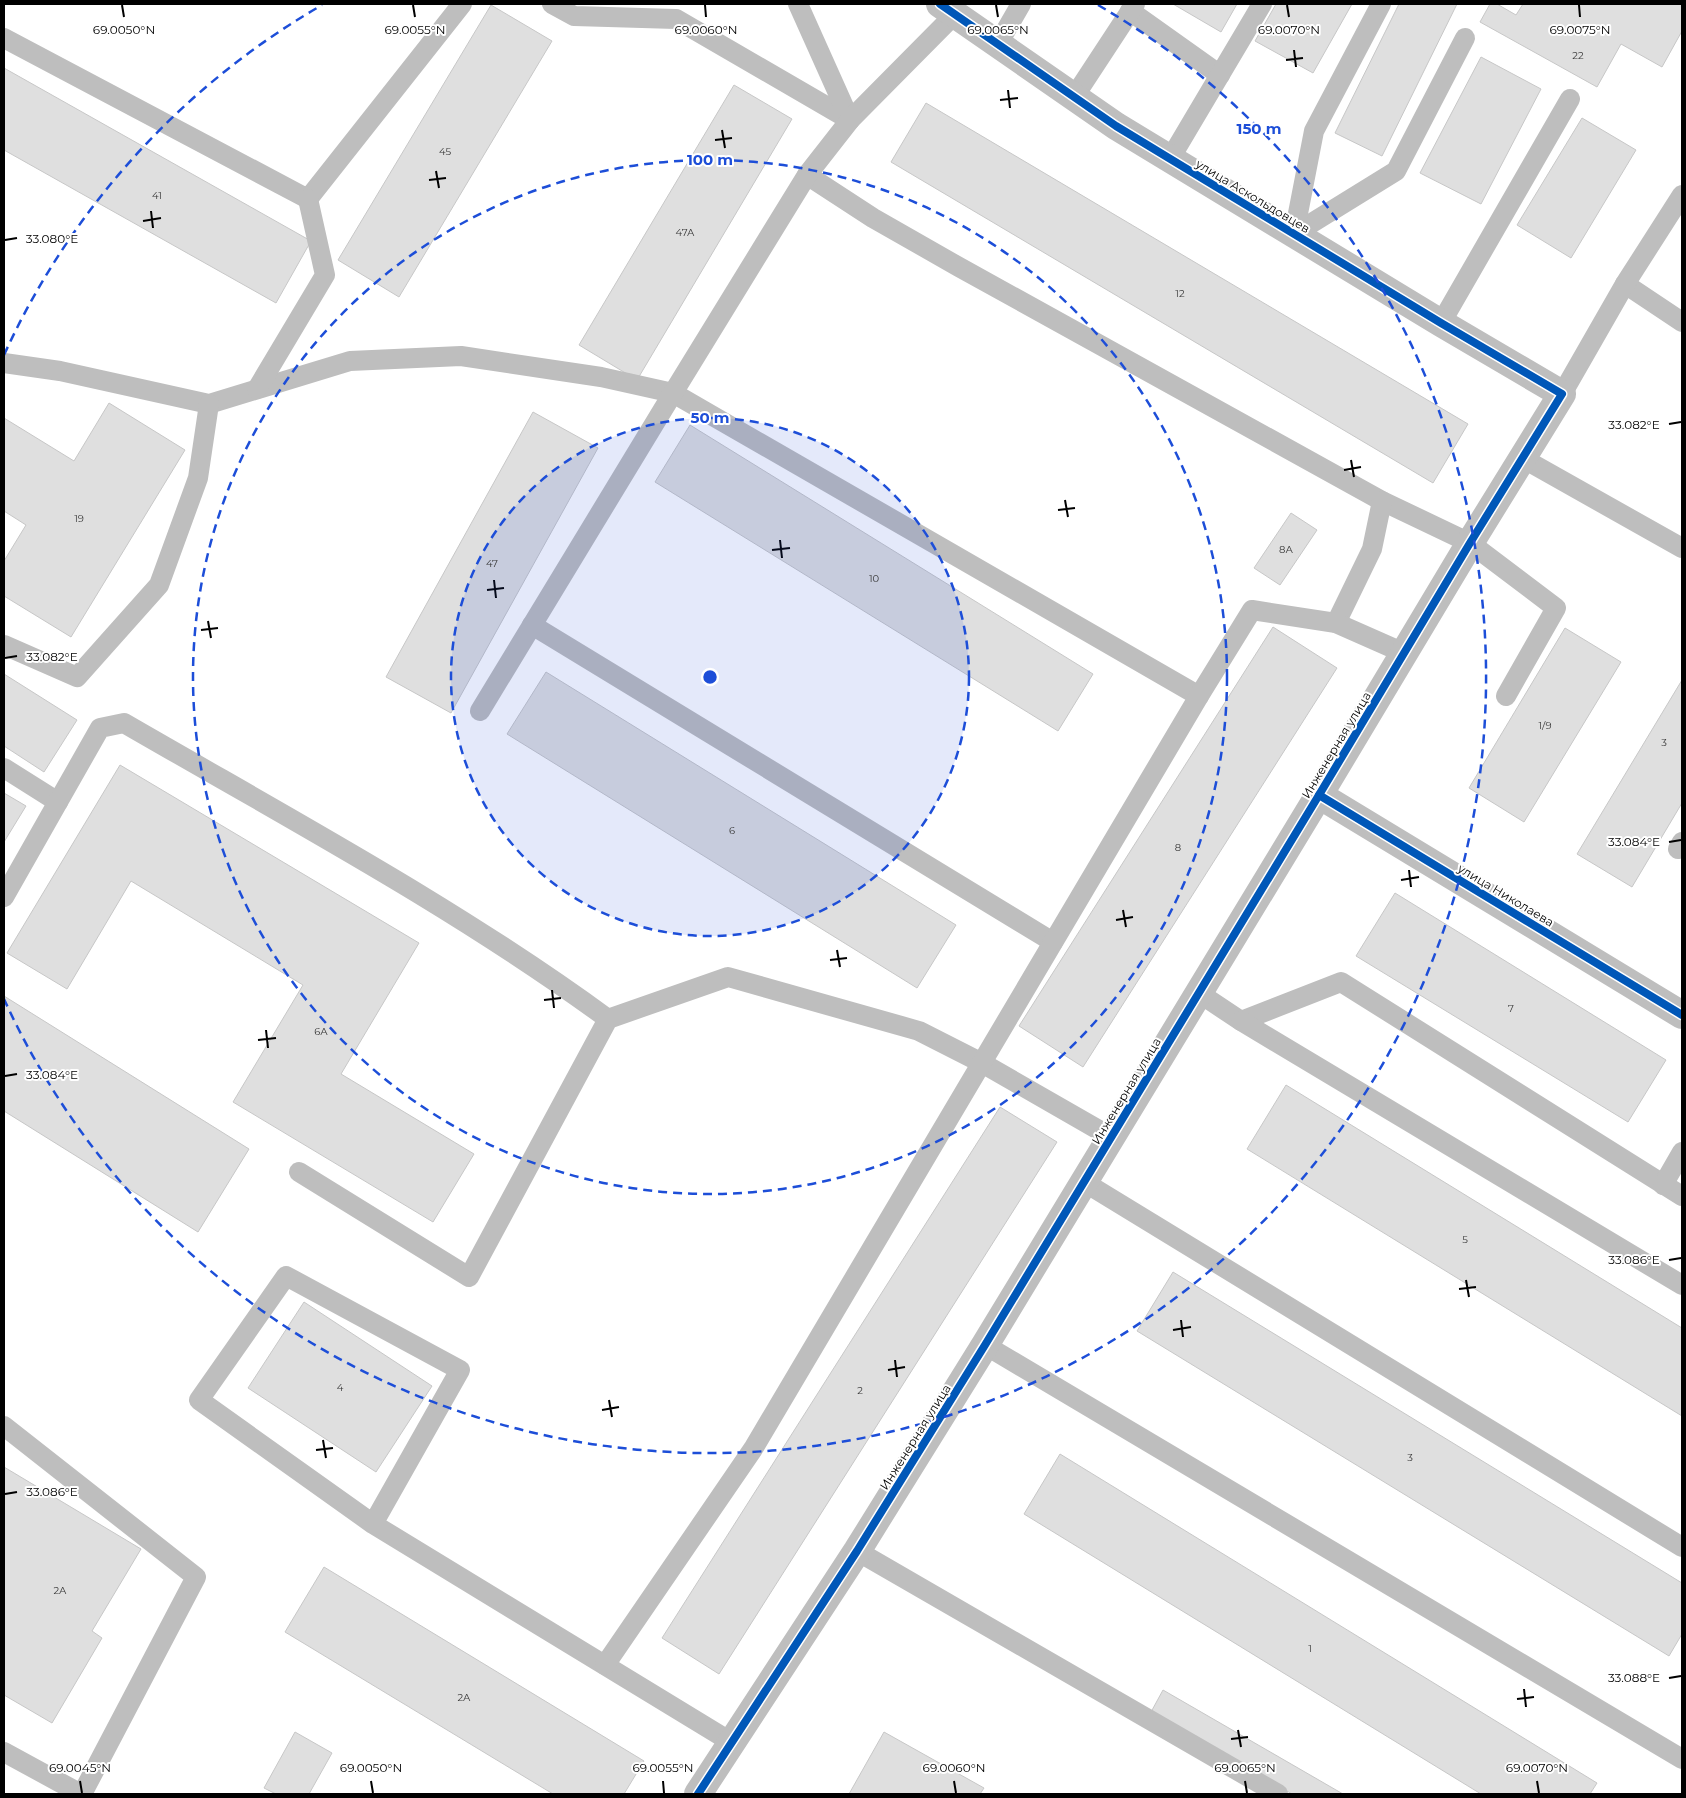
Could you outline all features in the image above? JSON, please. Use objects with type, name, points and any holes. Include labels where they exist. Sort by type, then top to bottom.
[{"type":"street","name":"улица Аскольдовцев","points":[[947,9],[1116,126],[1562,394]]},
{"type":"street","name":"Инженерная улица","points":[[698,1794],[857,1551],[985,1345],[1562,394]]},
{"type":"street","name":"улица Николаева","points":[[1319,795],[1682,1015]]},
{"type":"lane","points":[[308,198],[462,4]]},
{"type":"lane","points":[[552,4],[574,16],[676,20],[850,120]]},
{"type":"lane","points":[[798,4],[850,120]]},
{"type":"lane","points":[[998,44],[1021,4]]},
{"type":"lane","points":[[1170,159],[1262,4]]},
{"type":"lane","points":[[1294,234],[1314,131],[1381,4]]},
{"type":"lane","points":[[1074,97],[1133,8],[1220,75]]},
{"type":"lane","points":[[480,711],[807,175],[850,120],[947,9]]},
{"type":"lane","points":[[4,38],[308,198],[325,275],[257,390]]},
{"type":"lane","points":[[1294,234],[1396,171],[1465,38]]},
{"type":"lane","points":[[1441,323],[1570,99]]},
{"type":"lane","points":[[807,175],[873,218],[959,267],[1382,501],[1470,543],[1556,608],[1506,696]]},
{"type":"lane","points":[[1562,394],[1625,284],[1682,195]]},
{"type":"lane","points":[[1625,284],[1682,322]]},
{"type":"lane","points":[[4,363],[60,371],[209,404],[350,361],[461,356],[601,377],[673,393],[1199,696]]},
{"type":"lane","points":[[4,645],[77,678],[159,585],[198,478],[209,404]]},
{"type":"lane","points":[[1522,458],[1682,548]]},
{"type":"lane","points":[[1336,623],[1372,549],[1382,501]]},
{"type":"lane","points":[[605,1665],[753,1449],[1199,696],[1252,610],[1336,623],[1404,653]]},
{"type":"lane","points":[[532,625],[1053,942]]},
{"type":"lane","points":[[4,897],[100,728],[124,723],[431,900],[559,983],[608,1019]]},
{"type":"lane","points":[[4,768],[58,802]]},
{"type":"lane","points":[[299,1172],[469,1277],[608,1019],[728,977],[919,1031],[982,1063],[1111,1136]]},
{"type":"lane","points":[[1241,1021],[1341,982],[1682,1196]]},
{"type":"lane","points":[[1199,993],[1241,1021],[1682,1285]]},
{"type":"lane","points":[[1664,1185],[1682,1152]]},
{"type":"lane","points":[[1084,1182],[1682,1547]]},
{"type":"lane","points":[[373,1524],[460,1370],[286,1276],[199,1400],[373,1524],[731,1742]]},
{"type":"lane","points":[[985,1345],[1682,1759]]},
{"type":"lane","points":[[4,1426],[196,1577],[82,1794],[4,1752]]},
{"type":"lane","points":[[857,1551],[1278,1794]]},
{"type":"building","points":[[1173,4],[1237,4],[1221,32]]},
{"type":"building","points":[[1276,4],[1352,4],[1313,73],[1255,41]]},
{"type":"building","points":[[1399,4],[1457,4],[1382,156],[1335,133]]},
{"type":"building","points":[[1490,4],[1497,4],[1516,15],[1523,4],[1682,4],[1682,31],[1662,67],[1621,44],[1597,87],[1480,22]]},
{"type":"building","points":[[491,5],[552,41],[399,297],[338,260]]},
{"type":"building","points":[[1481,57],[1541,89],[1481,204],[1420,173]]},
{"type":"building","points":[[4,68],[311,241],[276,303],[4,150]]},
{"type":"building","points":[[734,85],[792,119],[637,380],[579,345]]},
{"type":"building","points":[[926,103],[1468,424],[1433,483],[891,162]]},
{"type":"building","points":[[1582,118],[1636,150],[1571,258],[1517,225]]},
{"type":"building","points":[[109,403],[185,450],[71,637],[4,596],[4,561],[26,525],[4,511],[4,418],[74,461]]},
{"type":"building","points":[[533,412],[598,448],[451,713],[386,677]]},
{"type":"building","points":[[690,425],[1093,674],[1058,731],[655,482]]},
{"type":"building","points":[[1291,513],[1317,530],[1280,585],[1254,568]]},
{"type":"building","points":[[1273,627],[1337,668],[1083,1067],[1019,1026]]},
{"type":"building","points":[[1565,628],[1621,662],[1524,822],[1469,788]]},
{"type":"building","points":[[546,672],[956,925],[917,988],[507,734]]},
{"type":"building","points":[[4,674],[77,720],[44,772],[4,746]]},
{"type":"building","points":[[1682,680],[1682,803],[1632,887],[1577,854]]},
{"type":"building","points":[[120,765],[419,943],[341,1074],[474,1154],[433,1222],[233,1102],[303,985],[131,881],[67,989],[7,953]]},
{"type":"building","points":[[4,793],[26,806],[4,842]]},
{"type":"building","points":[[1395,893],[1666,1060],[1628,1122],[1356,956]]},
{"type":"building","points":[[4,996],[249,1149],[198,1232],[4,1111]]},
{"type":"building","points":[[1286,1085],[1682,1328],[1682,1416],[1247,1149]]},
{"type":"building","points":[[1000,1107],[1057,1142],[719,1674],[662,1638]]},
{"type":"building","points":[[1173,1272],[1682,1583],[1682,1634],[1669,1656],[1137,1331]]},
{"type":"building","points":[[304,1302],[432,1386],[376,1472],[248,1388]]},
{"type":"building","points":[[1060,1454],[1597,1783],[1590,1794],[1481,1794],[1024,1514]]},
{"type":"building","points":[[4,1467],[141,1549],[92,1631],[102,1638],[52,1723],[4,1695]]},
{"type":"building","points":[[324,1567],[644,1761],[624,1794],[553,1794],[285,1632]]},
{"type":"building","points":[[1163,1690],[1343,1794],[1292,1794],[1151,1712]]},
{"type":"building","points":[[295,1732],[332,1753],[309,1794],[276,1794],[264,1788]]},
{"type":"building","points":[[884,1732],[984,1788],[980,1794],[849,1794]]},
{"type":"cycle path","points":[[698,1794],[857,1551],[985,1345],[1562,394],[1116,126],[940,4]]},
{"type":"cycle path","points":[[1319,795],[1682,1015]]}]
